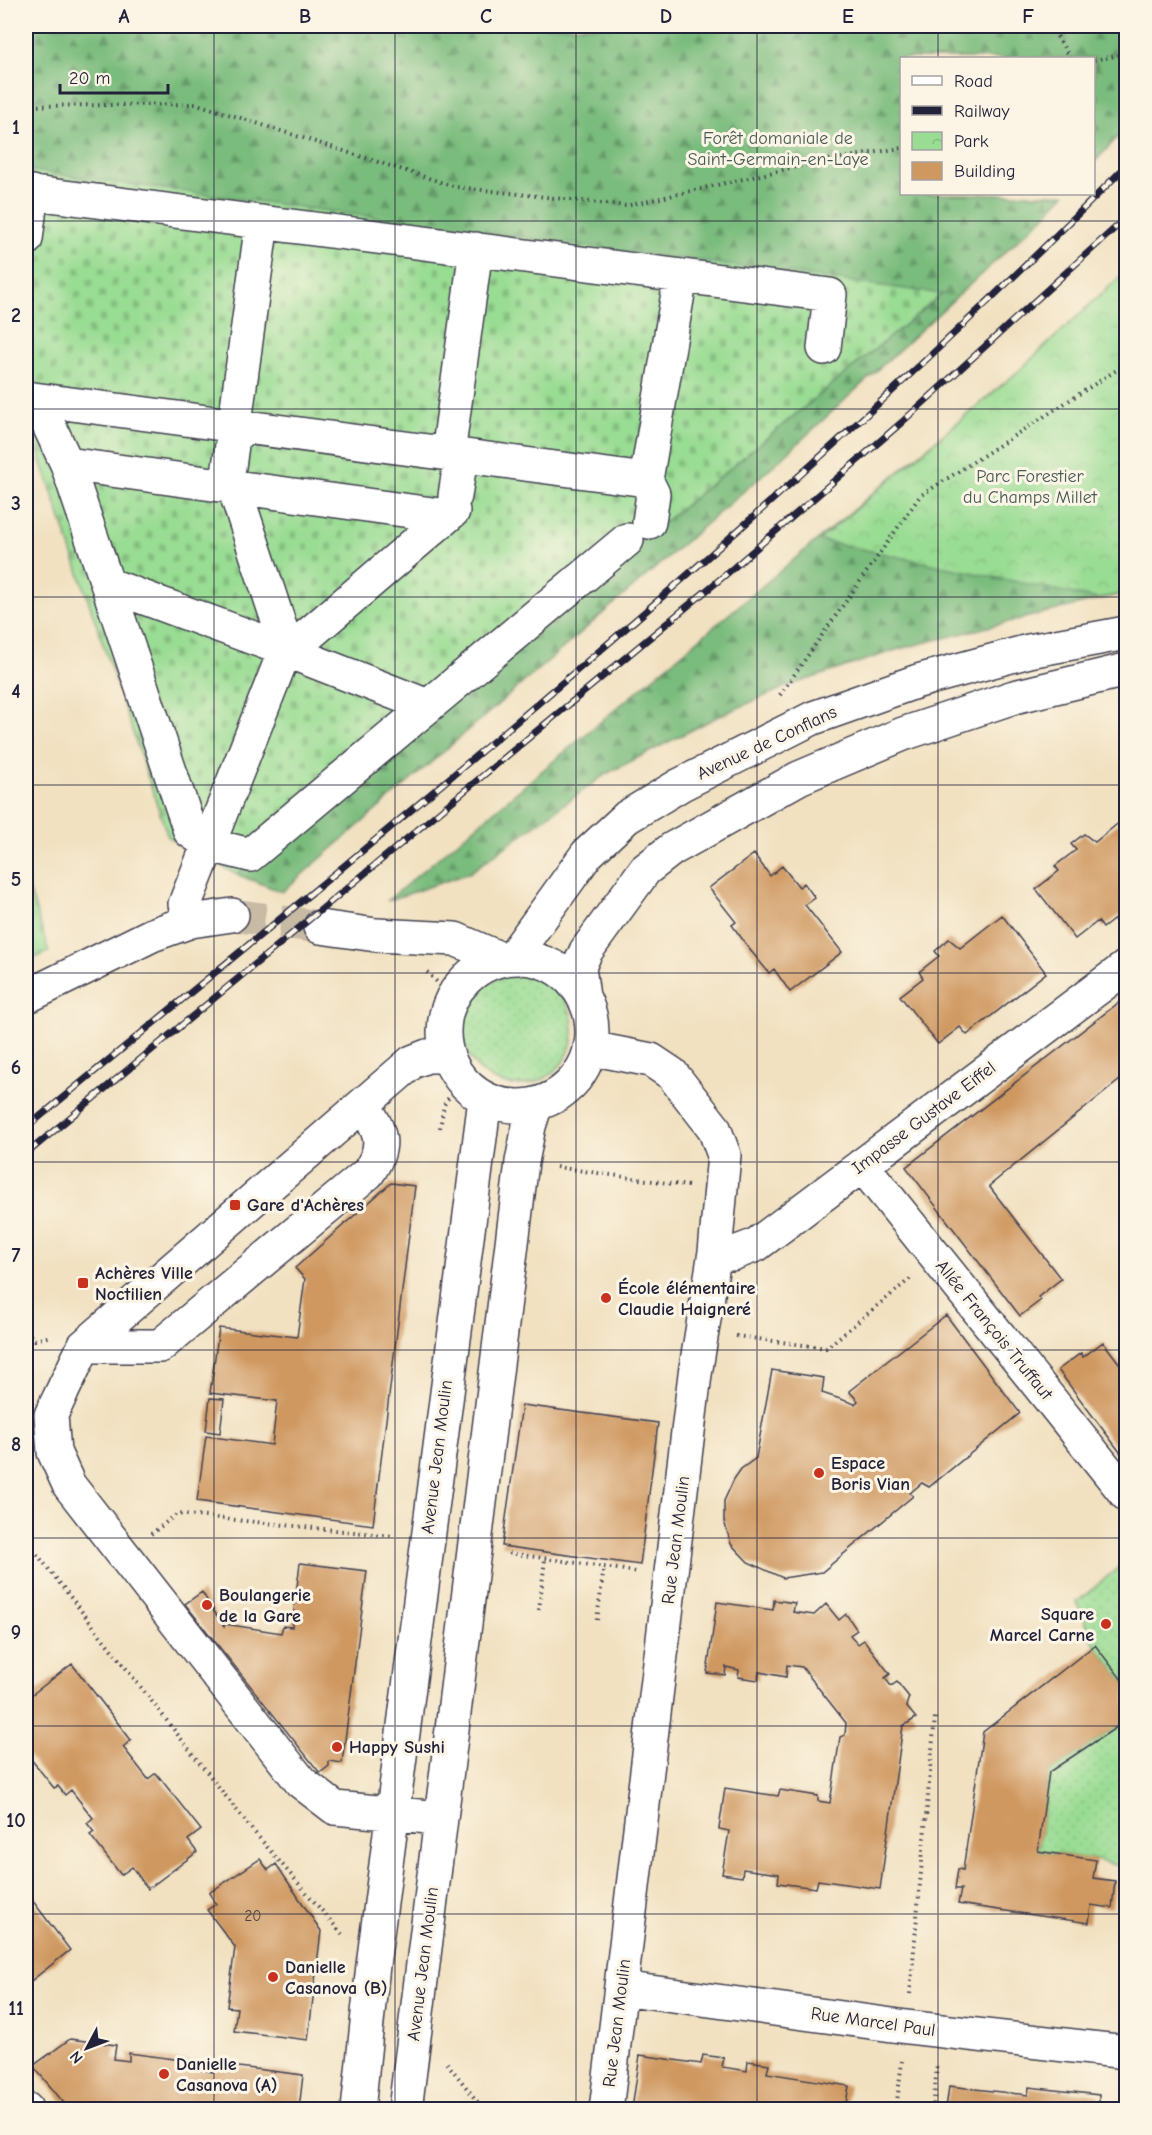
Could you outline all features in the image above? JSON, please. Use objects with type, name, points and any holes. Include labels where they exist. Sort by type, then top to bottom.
[{"type":"street","points":[[26,238],[29,192],[830,295],[824,348]]},
{"type":"street","points":[[262,222],[234,426],[232,477],[286,650]]},
{"type":"street","points":[[185,904],[286,650],[452,508],[454,455],[476,249]]},
{"type":"street","points":[[31,399],[66,464],[190,831],[210,846],[250,855],[638,531],[653,494],[646,480],[681,276]]},
{"type":"street","points":[[31,399],[646,480]]},
{"type":"street","points":[[66,464],[232,477],[452,508]]},
{"type":"street","points":[[107,585],[286,650],[428,706]]},
{"type":"street","name":"Avenue de Conflans","points":[[506,959],[587,854],[627,817],[680,785],[813,718],[918,681],[1029,651],[1126,633]]},
{"type":"street","points":[[506,959],[472,974],[452,998],[445,1016],[444,1035],[447,1055],[460,1079],[485,1099],[510,1106],[537,1104],[561,1092],[580,1073],[590,1048],[592,1022],[584,997],[579,967],[586,951],[645,870],[672,849],[799,778],[903,734],[1014,697],[1126,670]]},
{"type":"street","points":[[26,997],[152,935],[191,921],[232,915]]},
{"type":"street","points":[[320,927],[376,935],[455,939],[506,959],[545,963],[560,971],[584,997]]},
{"type":"street","name":"Impasse Gustave Eiffel","points":[[715,1252],[732,1254],[756,1245],[1126,967]]},
{"type":"street","name":"Rue Jean Moulin","points":[[590,1048],[651,1060],[666,1069],[683,1085],[714,1128],[724,1155],[715,1252],[695,1374],[606,2109]]},
{"type":"street","points":[[440,1818],[334,1808],[301,1782],[69,1485],[54,1452],[51,1415],[84,1346],[412,1062],[427,1056],[447,1055]]},
{"type":"street","name":"Avenue Jean Moulin","points":[[358,2109],[373,1965],[485,1099]]},
{"type":"street","name":"Avenue Jean Moulin","points":[[405,2109],[522,1162],[529,1126],[537,1104]]},
{"type":"street","points":[[84,1346],[160,1346],[368,1173],[377,1160],[380,1132],[364,1105]]},
{"type":"street","name":"Allée François Truffaut","points":[[862,1165],[1126,1494]]},
{"type":"street","name":"Rue Marcel Paul","points":[[621,1988],[907,2027],[1126,2052]]},
{"type":"path","points":[[1051,26],[1069,57]]},
{"type":"path","points":[[1095,60],[1126,54]]},
{"type":"path","points":[[26,106],[197,104],[456,187],[626,206],[817,162],[900,148]]},
{"type":"path","points":[[778,698],[920,496],[1126,364]]},
{"type":"path","points":[[548,1166],[695,1187]]},
{"type":"path","points":[[735,1336],[826,1348],[936,1257]]},
{"type":"path","points":[[26,1331],[35,1340]]},
{"type":"path","points":[[124,1556],[177,1514],[401,1537]]},
{"type":"path","points":[[26,1540],[249,1826],[350,1942]]},
{"type":"path","points":[[506,1553],[671,1576]]},
{"type":"path","points":[[538,1610],[545,1559]]},
{"type":"path","points":[[597,1620],[604,1567]]},
{"type":"path","points":[[896,2109],[907,2027],[935,1717]]},
{"type":"path","points":[[933,2109],[940,2031]]},
{"type":"path","points":[[445,2061],[484,2109]]},
{"type":"green space","name":"Forêt domaniale de Saint-Germain-en-Laye","points":[[26,26],[1126,26],[1126,128],[1095,162],[1095,57],[900,57],[900,195],[1064,195],[783,457],[282,892],[236,874],[941,295],[26,170]]},
{"type":"green space","points":[[26,170],[942,294],[236,874],[168,837],[37,448],[26,447]]},
{"type":"green space","points":[[1126,271],[1126,593],[899,649],[788,686],[717,717],[606,774],[469,873],[387,901],[1021,369]]},
{"type":"green space","name":"Parc Forestier du Champs Millet","points":[[1126,271],[1126,593],[1098,599],[819,540],[1021,369]]},
{"type":"green space","points":[[26,880],[49,952],[26,961]]},
{"type":"green space","points":[[518,975],[539,980],[557,991],[568,1009],[573,1030],[568,1051],[557,1069],[539,1080],[518,1085],[497,1080],[479,1069],[468,1051],[463,1030],[468,1009],[479,991],[497,980]]},
{"type":"green space","name":"Square Marcel Carne","points":[[1126,1561],[1126,1685],[1095,1645],[1077,1602]]},
{"type":"green space","points":[[1126,1721],[1126,1868],[1096,1860],[1038,1851],[1049,1772]]},
{"type":"building","points":[[1126,817],[1126,910],[1103,928],[1098,921],[1075,939],[1036,889],[1059,871],[1055,866],[1076,850],[1071,844],[1084,834],[1095,842]]},
{"type":"building","points":[[754,854],[770,876],[782,866],[799,887],[804,883],[815,898],[805,905],[842,952],[790,992],[774,969],[769,973],[751,951],[732,925],[736,922],[709,888]]},
{"type":"building","points":[[1002,915],[1046,973],[967,1035],[960,1027],[938,1044],[900,996],[923,978],[919,972],[939,956],[935,951],[949,939],[960,948]]},
{"type":"building","points":[[1126,997],[1126,1075],[989,1186],[1061,1279],[1038,1297],[1041,1300],[1020,1316],[906,1167]]},
{"type":"building","points":[[391,1183],[415,1186],[373,1525],[197,1501],[206,1436],[272,1445],[277,1401],[210,1393],[219,1328],[297,1337],[305,1279],[295,1268]]},
{"type":"building","points":[[946,1315],[1020,1413],[929,1487],[922,1483],[910,1493],[913,1496],[822,1572],[783,1578],[748,1562],[731,1544],[724,1521],[724,1501],[741,1469],[756,1458],[772,1370],[824,1378],[822,1393],[855,1404],[858,1401],[849,1391]]},
{"type":"building","points":[[1103,1342],[1126,1372],[1126,1460],[1058,1370],[1081,1353],[1083,1357]]},
{"type":"building","points":[[210,1398],[224,1399],[220,1433],[206,1431]]},
{"type":"building","points":[[522,1405],[658,1423],[640,1565],[502,1546]]},
{"type":"building","points":[[300,1563],[367,1571],[342,1763],[329,1761],[329,1766],[320,1773],[185,1604],[202,1592],[224,1627],[225,1624],[281,1633],[283,1626],[292,1627]]},
{"type":"building","points":[[774,1600],[795,1603],[793,1612],[814,1615],[826,1604],[839,1620],[846,1614],[857,1630],[850,1635],[858,1644],[864,1640],[890,1674],[885,1678],[891,1686],[897,1682],[909,1697],[906,1706],[916,1718],[903,1726],[880,1889],[818,1880],[816,1888],[778,1883],[779,1874],[743,1869],[742,1877],[722,1874],[729,1831],[719,1829],[725,1788],[778,1796],[780,1790],[818,1796],[818,1801],[830,1803],[840,1737],[845,1735],[846,1723],[802,1667],[787,1665],[786,1677],[759,1672],[758,1680],[738,1677],[739,1670],[726,1667],[725,1675],[707,1673],[717,1602],[773,1610]]},
{"type":"building","points":[[1095,1645],[1126,1685],[1126,1721],[1049,1772],[1038,1851],[1096,1860],[1093,1878],[1115,1881],[1112,1908],[1091,1905],[1089,1923],[958,1904],[961,1889],[955,1889],[958,1869],[963,1870],[983,1732]]},
{"type":"building","points":[[72,1664],[131,1740],[123,1747],[148,1779],[156,1773],[201,1830],[188,1840],[197,1852],[148,1889],[132,1867],[121,1875],[90,1835],[94,1832],[87,1823],[93,1818],[71,1790],[65,1795],[58,1786],[54,1788],[26,1753],[26,1699]]},
{"type":"building","name":"Danielle Casanova (B)","points":[[260,1859],[268,1870],[276,1864],[321,1931],[308,2040],[234,2031],[237,2008],[227,2007],[235,1947],[207,1910],[216,1904],[209,1893]]},
{"type":"building","points":[[26,1892],[70,1950],[26,1985]]},
{"type":"building","name":"Danielle Casanova (A)","points":[[70,2039],[116,2045],[114,2059],[129,2061],[129,2053],[197,2062],[196,2069],[213,2072],[214,2064],[303,2075],[299,2109],[69,2109],[33,2066]]},
{"type":"building","points":[[640,2055],[701,2064],[703,2055],[724,2058],[722,2067],[747,2071],[748,2061],[769,2064],[767,2073],[849,2086],[845,2109],[632,2109]]},
{"type":"building","points":[[949,2086],[1028,2095],[1029,2087],[1099,2095],[1099,2104],[1126,2105],[1126,2109],[946,2109]]},
{"type":"tunnel","points":[[232,915],[320,927]]},
{"type":"railway","points":[[26,1128],[449,779],[726,541],[996,294],[1126,166]]},
{"type":"railway","points":[[26,1154],[724,576],[901,423],[1126,218]]},
{"type":"place","name":"Gare d'Achères","points":[[235,1205]]},
{"type":"place","name":"Achères Ville Noctilien","points":[[83,1283]]},
{"type":"place","name":"École élémentaire Claudie Haigneré","points":[[606,1298]]},
{"type":"place","name":"Espace Boris Vian","points":[[819,1473]]},
{"type":"place","name":"Boulangerie de la Gare","points":[[207,1605]]},
{"type":"place","name":"Square Marcel Carne","points":[[1106,1624]]},
{"type":"place","name":"Happy Sushi","points":[[337,1747]]},
{"type":"place","name":"Danielle Casanova (B)","points":[[273,1977]]},
{"type":"place","name":"Danielle Casanova (A)","points":[[164,2074]]}]
